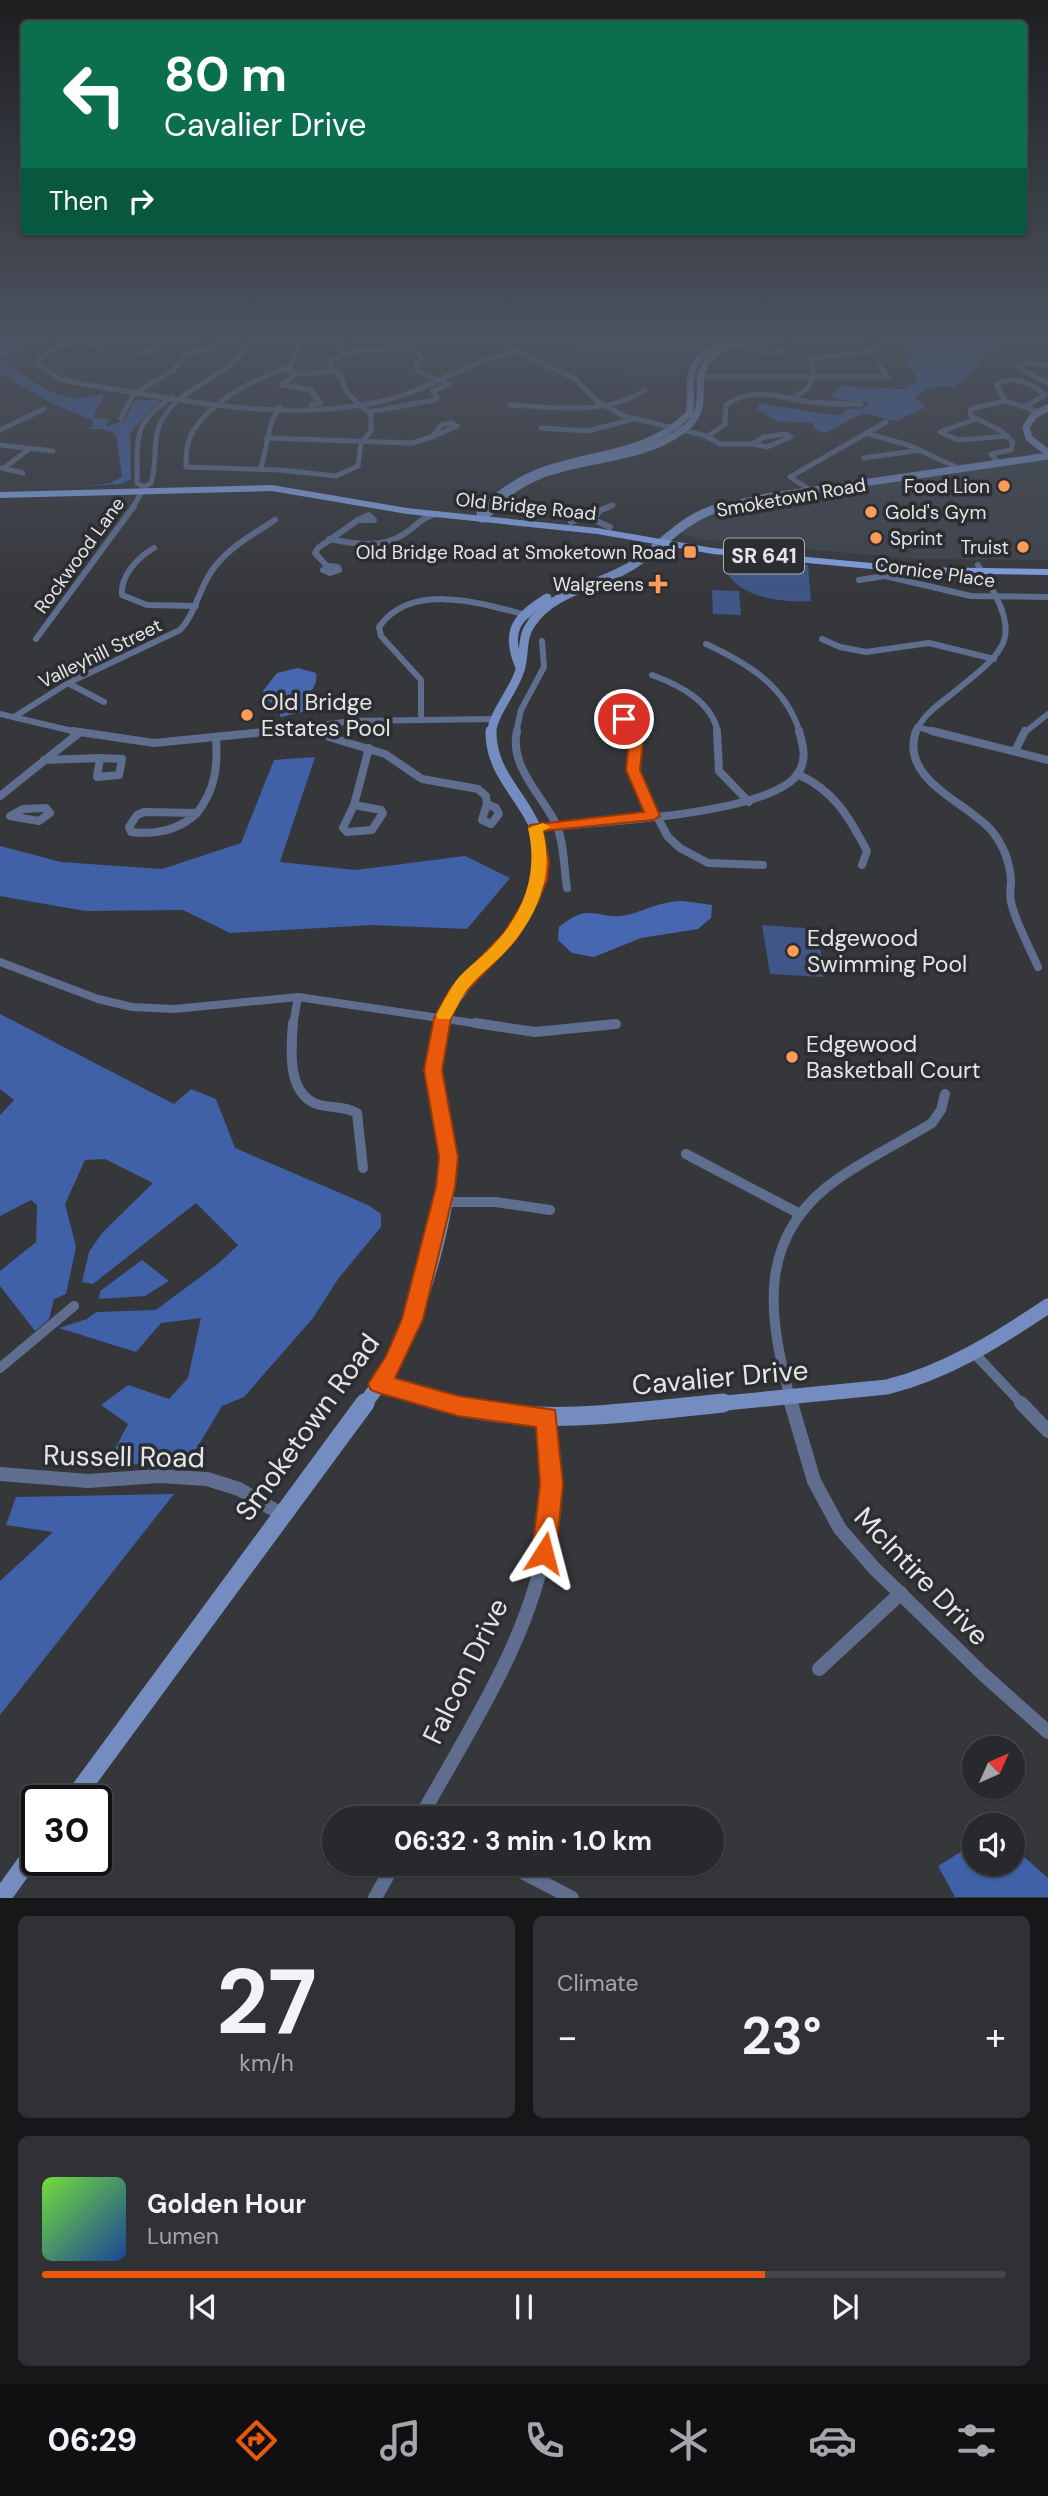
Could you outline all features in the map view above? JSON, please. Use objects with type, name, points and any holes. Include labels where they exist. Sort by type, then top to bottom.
[{"type":"main road","name":"Old Bridge Road","points":[[144,490],[271,483],[657,539],[871,560],[1048,572]]},
{"type":"main road","name":"Old Bridge Road","points":[[1,492],[272,488],[438,514],[483,515],[610,527],[657,539]]},
{"type":"main road","points":[[384,507],[483,515]]},
{"type":"main road","name":"Old Bridge Road","points":[[981,569],[1048,563]]},
{"type":"main road","name":"Smoketown Road","points":[[84,1785],[379,1384],[394,1362],[413,1319],[442,1202],[449,1157],[433,1070],[443,1018],[456,993],[510,936],[530,902],[539,880],[541,862],[536,828],[494,759],[494,719],[521,668]]},
{"type":"street","points":[[143,423],[135,438],[137,483],[144,490]]},
{"type":"street","name":"Rockwood Lane","points":[[36,639],[153,478],[154,441],[160,423]]},
{"type":"street","points":[[203,423],[192,433],[185,466],[194,470],[261,469],[342,475],[360,463],[363,440],[371,431],[371,423]]},
{"type":"street","points":[[261,469],[267,455],[266,438],[272,423]]},
{"type":"street","points":[[541,428],[583,432],[619,423]]},
{"type":"street","points":[[648,423],[707,436],[720,444],[752,444],[769,448],[791,437],[785,434],[764,437],[752,444]]},
{"type":"street","points":[[483,515],[501,490],[527,474],[568,460],[642,444],[678,430],[686,423]]},
{"type":"street","points":[[707,436],[726,423]]},
{"type":"street","points":[[810,489],[790,477],[885,423]]},
{"type":"street","points":[[966,423],[940,432],[958,440],[1008,436]]},
{"type":"street","points":[[983,423],[1008,436],[1013,448],[991,454],[997,461]]},
{"type":"street","points":[[1028,423],[1026,431],[1033,442],[1048,453]]},
{"type":"street","points":[[869,434],[920,450],[956,467]]},
{"type":"street","points":[[266,438],[415,443],[432,437]]},
{"type":"street","points":[[0,445],[53,450]]},
{"type":"street","points":[[2,468],[29,449]]},
{"type":"street","points":[[864,458],[920,450]]},
{"type":"street","name":"Smoketown Road","points":[[810,489],[1048,453]]},
{"type":"street","name":"Smoketown Road","points":[[524,614],[554,594],[619,565],[690,520],[722,507],[810,489],[1048,453]]},
{"type":"street","points":[[2,468],[23,473]]},
{"type":"street","points":[[571,522],[613,505]]},
{"type":"street","points":[[407,510],[418,519]]},
{"type":"street","points":[[598,513],[594,520],[610,527]]},
{"type":"street","points":[[329,538],[355,544],[380,543],[405,534],[418,519],[438,514]]},
{"type":"street","name":"Valleyhill Street","points":[[14,717],[68,683],[173,635],[189,622],[208,576],[219,562],[275,520]]},
{"type":"street","points":[[327,566],[315,552],[329,538],[358,520]]},
{"type":"street","name":"Smoketown Road","points":[[521,668],[522,639],[536,617],[567,595],[634,565],[657,539]]},
{"type":"street","points":[[154,548],[141,555],[121,584],[122,595],[147,605],[196,606]]},
{"type":"street","points":[[981,569],[1000,597],[1010,630],[1005,645],[994,659],[928,713],[917,727],[913,746],[921,768],[933,783],[988,827],[1001,845],[1009,865],[1011,904],[1038,967]]},
{"type":"street","name":"Cornice Place","points":[[859,580],[870,576],[895,578],[965,596],[1048,597]]},
{"type":"street","points":[[421,719],[421,680],[381,636],[379,627],[386,616],[407,605],[442,599],[536,617]]},
{"type":"street","points":[[521,668],[513,649],[512,635],[524,614]]},
{"type":"street","points":[[822,639],[861,652],[929,643],[994,659]]},
{"type":"street","points":[[542,641],[544,667],[521,710],[514,743],[523,771],[557,826],[567,888]]},
{"type":"street","points":[[536,828],[653,816],[749,802],[773,792],[797,774],[805,759],[806,746],[772,682],[755,668],[706,644]]},
{"type":"street","points":[[652,675],[688,692],[710,715],[718,731],[718,768],[724,779],[749,802]]},
{"type":"street","points":[[68,683],[104,702]]},
{"type":"street","points":[[0,714],[79,733],[141,743],[216,739],[320,724],[494,719]]},
{"type":"street","points":[[1016,749],[1024,730],[1048,715]]},
{"type":"street","points":[[624,719],[637,731],[633,770],[653,816],[667,840],[688,855],[725,865],[763,865]]},
{"type":"street","points":[[320,724],[323,732],[331,738],[385,754],[406,771],[422,779],[478,789],[486,796],[487,804]]},
{"type":"street","points":[[917,727],[1016,749],[1048,760]]},
{"type":"street","points":[[0,796],[79,733]]},
{"type":"street","points":[[197,813],[141,813],[129,830],[145,833],[166,831],[185,823],[197,813],[210,797],[216,781],[216,739]]},
{"type":"street","points":[[354,805],[383,813],[372,830],[347,831],[343,828],[360,789],[369,748]]},
{"type":"street","points":[[43,760],[100,758]]},
{"type":"street","points":[[797,774],[818,783],[838,798],[867,851],[862,865]]},
{"type":"street","points":[[0,813],[10,816]]},
{"type":"street","points":[[0,962],[33,970],[97,999],[131,1007],[173,1009],[253,998],[298,997],[535,1032],[615,1024]]},
{"type":"street","points":[[298,997],[292,1030],[296,1086],[302,1097],[312,1103],[347,1108],[357,1113],[363,1168]]},
{"type":"street","name":"McIntire Drive","points":[[945,1094],[941,1110],[932,1123],[829,1184],[800,1214],[782,1244],[772,1290],[776,1348],[811,1474],[830,1515],[857,1550],[999,1690],[1048,1732]]},
{"type":"street","points":[[686,1154],[800,1214]]},
{"type":"street","points":[[442,1202],[496,1202],[550,1210]]},
{"type":"street","points":[[0,1368],[74,1306]]},
{"type":"street","name":"Cavalier Drive","points":[[379,1384],[458,1406],[525,1417],[790,1397],[912,1382],[936,1374],[975,1354],[1048,1306]]},
{"type":"street","points":[[975,1354],[1048,1431]]},
{"type":"street","name":"Falcon Drive","points":[[427,1806],[476,1715],[536,1583],[551,1509],[547,1417]]},
{"type":"street","name":"Russell Road","points":[[0,1474],[88,1481],[159,1476],[207,1479],[239,1489],[281,1514]]},
{"type":"street","points":[[819,1669],[901,1592]]},
{"type":"street","points":[[1,1898],[21,1870]]},
{"type":"street","points":[[376,1898],[388,1876]]},
{"type":"street","points":[[530,1876],[572,1898]]},
{"type":"shaded area","points":[[93,423],[108,423],[106,427],[118,423],[139,423],[130,433],[131,479],[121,484],[86,486],[110,483],[122,477],[116,434],[103,429],[88,429]]},
{"type":"shaded area","points":[[805,423],[845,423],[825,433],[815,429],[813,423]]},
{"type":"shaded area","points":[[1048,458],[1048,560],[913,559],[697,539],[680,533],[699,520],[753,502]]},
{"type":"shaded area","points":[[808,565],[811,601],[774,599],[749,592],[730,577],[725,566]]},
{"type":"shaded area","points":[[712,590],[739,591],[741,615],[713,614]]},
{"type":"shaded area","points":[[298,668],[316,673],[315,684],[303,706],[303,712],[280,717],[281,708],[265,699],[263,691],[277,673]]},
{"type":"shaded area","points":[[315,757],[280,862],[355,870],[465,856],[510,878],[467,929],[372,925],[230,933],[183,910],[85,911],[0,896],[0,846],[61,862],[162,869],[241,843],[274,760]]},
{"type":"shaded area","points":[[683,901],[712,905],[711,918],[698,929],[641,938],[594,957],[572,953],[558,940],[559,927],[580,914],[620,916],[661,904]]},
{"type":"shaded area","name":"Edgewood Swimming Pool","points":[[762,925],[818,929],[824,977],[770,974]]},
{"type":"shaded area","points":[[0,1014],[174,1104],[191,1089],[216,1099],[235,1148],[368,1205],[381,1214],[381,1227],[338,1279],[313,1318],[244,1397],[222,1406],[189,1461],[106,1466],[128,1424],[101,1405],[128,1385],[169,1399],[188,1378],[201,1318],[161,1323],[136,1352],[59,1328],[87,1319],[96,1312],[156,1310],[219,1263],[238,1245],[196,1203],[93,1284],[82,1282],[89,1252],[102,1233],[153,1183],[105,1159],[85,1160],[65,1204],[76,1247],[66,1294],[54,1299],[49,1319],[35,1331],[0,1286],[0,1271],[36,1242],[37,1205],[31,1200],[0,1216],[0,1115],[14,1100],[0,1089]]},
{"type":"shaded area","points":[[142,1260],[169,1281],[145,1296],[99,1299],[100,1291]]},
{"type":"shaded area","points":[[174,1494],[0,1715],[0,1581],[53,1532],[6,1525],[16,1497]]},
{"type":"shaded area","points":[[962,1851],[962,1876],[1025,1876],[1025,1858],[1048,1878],[1048,1897],[955,1897],[938,1866]]},
{"type":"slow traffic","points":[[444,1015],[464,983],[501,947],[520,923],[539,880],[541,851],[536,828],[543,827]]},
{"type":"place","name":"Food Lion","points":[[1004,486]]},
{"type":"place","name":"Gold's Gym","points":[[871,512]]},
{"type":"place","name":"Sprint","points":[[876,538]]},
{"type":"place","name":"Truist","points":[[1023,547]]},
{"type":"place","name":"Old Bridge Road at Smoketown Road","points":[[690,552]]},
{"type":"place","name":"Walgreens","points":[[658,584]]},
{"type":"place","name":"Old Bridge Estates Pool","points":[[247,715]]},
{"type":"place","name":"Edgewood Swimming Pool","points":[[793,951]]},
{"type":"place","name":"Edgewood Basketball Court","points":[[792,1057]]},
{"type":"route","points":[[544,1553],[552,1484],[547,1417],[525,1417],[458,1406],[379,1384],[405,1341],[413,1319],[446,1187],[449,1157],[447,1141],[433,1084],[434,1053],[443,1018],[464,983],[501,947],[520,923],[539,880],[541,851],[536,828],[653,816],[633,770],[637,731],[624,719]]}]
